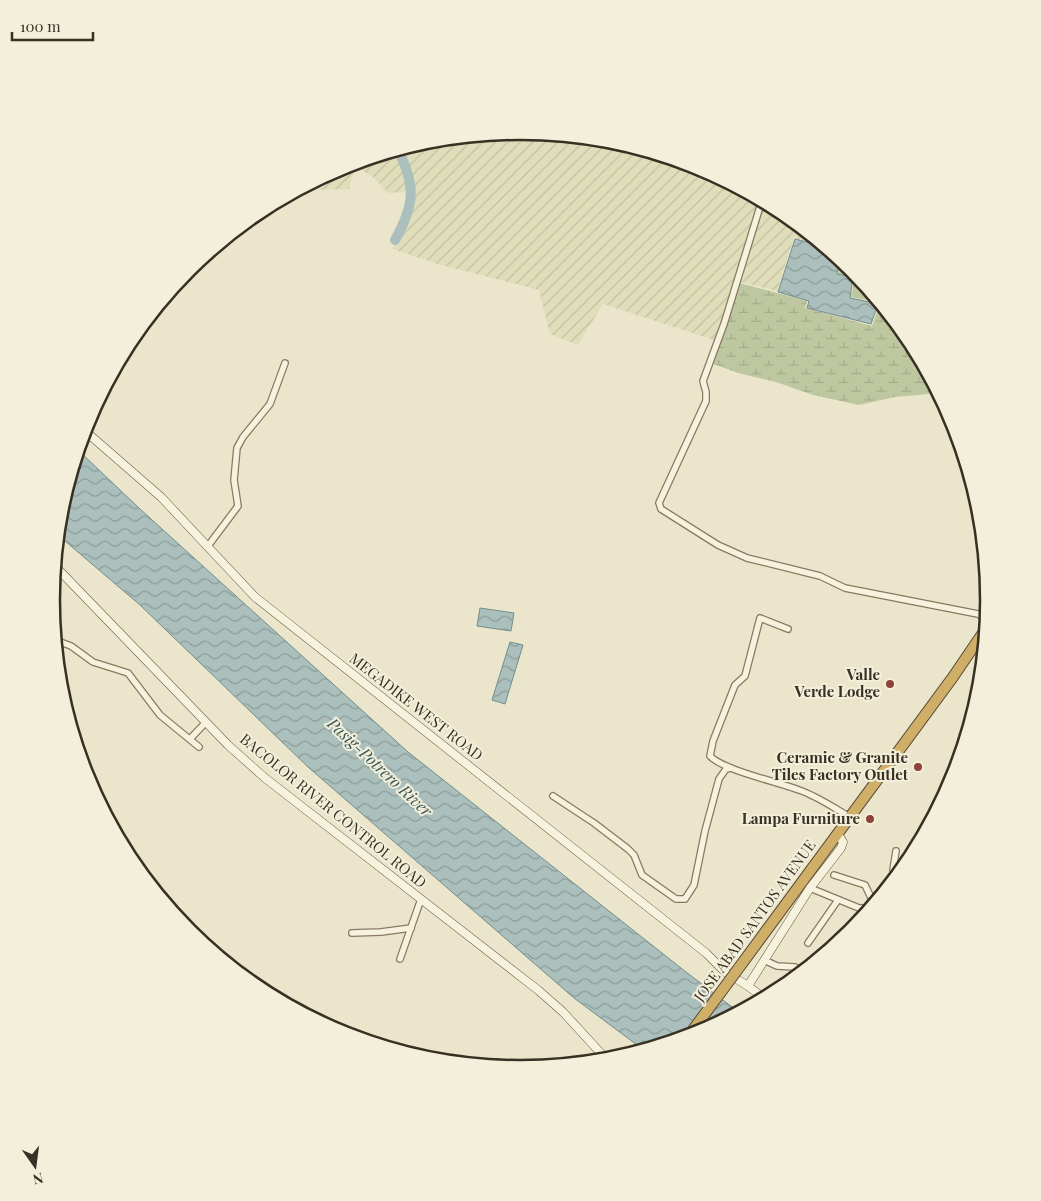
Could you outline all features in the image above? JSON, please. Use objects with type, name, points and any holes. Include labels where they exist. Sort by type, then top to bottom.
[{"type":"highway","name":"JOSE ABAD SANTOS AVENUE","points":[[695,1027],[979,641]]},
{"type":"street","points":[[760,208],[724,324],[703,381],[706,401],[660,503],[661,509],[718,545],[747,558],[820,576],[845,588],[980,616]]},
{"type":"street","points":[[208,546],[238,506],[234,480],[237,448],[270,404],[285,363]]},
{"type":"street","name":"MEGADIKE WEST ROAD","points":[[90,436],[161,497],[255,597],[700,948],[725,972],[759,994]]},
{"type":"street","name":"BACOLOR RIVER CONTROL ROAD","points":[[61,572],[228,745],[265,778],[538,990],[563,1012],[601,1054]]},
{"type":"street","points":[[788,629],[760,618],[746,676],[735,685],[713,741],[710,756],[714,761],[731,768],[801,791],[850,817]]},
{"type":"street","points":[[62,643],[71,646],[93,662],[128,672],[160,715],[199,747]]},
{"type":"street","points":[[190,739],[206,722]]},
{"type":"street","points":[[553,796],[594,823],[628,849],[634,855],[642,875],[676,899],[685,899],[694,885],[705,831],[719,779],[726,769],[731,768]]},
{"type":"street","points":[[748,986],[810,888],[841,848],[843,842],[838,834]]},
{"type":"street","points":[[893,870],[896,851]]},
{"type":"street","points":[[834,875],[865,886],[872,898]]},
{"type":"street","points":[[810,888],[863,908]]},
{"type":"street","points":[[400,959],[421,899]]},
{"type":"street","points":[[808,943],[838,900]]},
{"type":"street","points":[[352,933],[411,928]]},
{"type":"street","points":[[764,960],[777,966],[795,966],[798,968]]},
{"type":"shaded area","points":[[490,141],[551,141],[610,149],[669,164],[724,187],[776,218],[810,242],[794,238],[777,291],[737,281],[725,319],[714,340],[603,304],[578,345],[550,334],[539,290],[441,265],[392,249],[408,222],[413,206],[413,184],[410,167],[404,155],[460,144]]},
{"type":"shaded area","points":[[397,157],[407,177],[408,192],[388,193],[373,177],[360,169]]},
{"type":"shaded area","points":[[354,171],[349,189],[312,190]]},
{"type":"green space","points":[[839,269],[846,275],[838,274]]},
{"type":"green space","points":[[739,283],[807,301],[805,308],[872,326],[878,310],[903,345],[932,394],[895,397],[859,405],[813,395],[708,362]]},
{"type":"green space","points":[[854,283],[870,301],[851,297]]},
{"type":"water","points":[[795,239],[811,243],[839,268],[837,274],[847,276],[852,282],[850,298],[872,303],[876,308],[871,324],[807,308],[809,301],[778,292]]},
{"type":"water","name":"Pasig-Potrero River","points":[[83,455],[140,509],[408,752],[734,1008],[669,1037],[638,1046],[574,998],[308,767],[140,605],[64,540],[69,511]]},
{"type":"water","points":[[480,608],[514,613],[511,631],[477,626]]},
{"type":"water","points":[[510,642],[523,645],[505,704],[492,700]]},
{"type":"waterway","points":[[395,240],[406,216],[411,195],[408,174],[401,156]]},
{"type":"place","name":"Valle Verde Lodge","points":[[890,684]]},
{"type":"place","name":"Ceramic & Granite Tiles Factory Outlet","points":[[918,767]]},
{"type":"place","name":"Lampa Furniture","points":[[870,819]]}]
